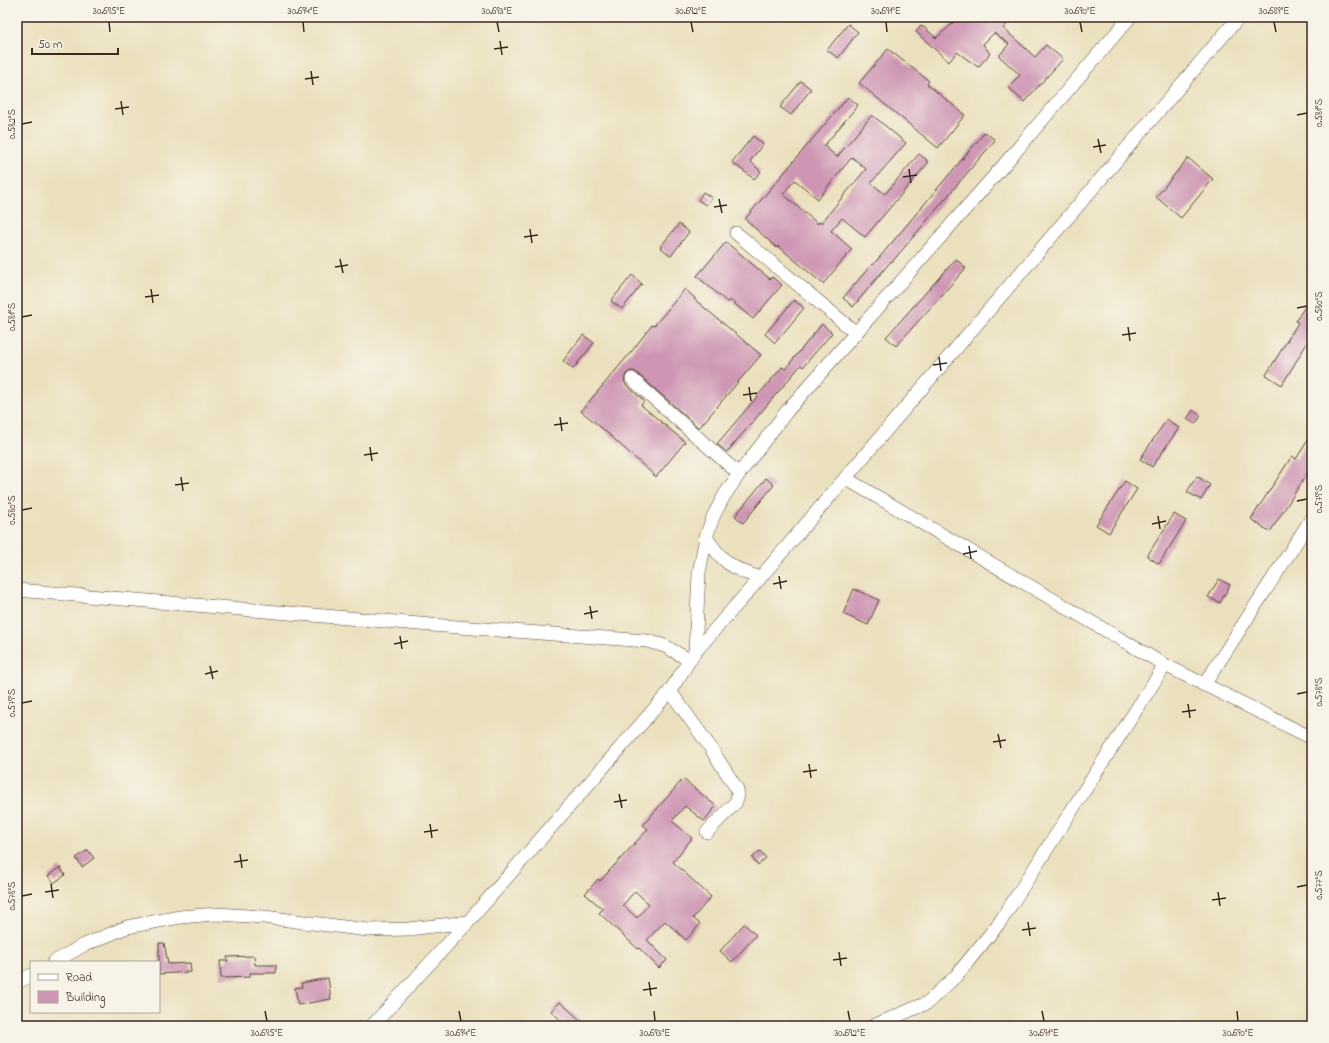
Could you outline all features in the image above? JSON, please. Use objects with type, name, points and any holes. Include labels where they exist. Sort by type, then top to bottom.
[{"type":"street","points":[[692,656],[699,573],[706,537],[713,517],[724,496],[739,474],[787,411],[1003,166],[1130,17]]},
{"type":"street","points":[[372,1026],[468,922],[670,691],[692,656],[1239,17]]},
{"type":"street","points":[[736,233],[856,333]]},
{"type":"street","points":[[632,380],[739,474]]},
{"type":"street","points":[[845,478],[1165,665],[1312,738]]},
{"type":"street","points":[[1204,685],[1312,518]]},
{"type":"street","points":[[706,537],[714,550],[731,566],[742,572],[760,578]]},
{"type":"street","points":[[17,590],[647,641],[658,643],[692,656]]},
{"type":"street","points":[[873,1026],[927,1003],[956,976],[1000,922],[1165,665]]},
{"type":"street","points":[[670,691],[708,744],[737,789],[738,795],[736,802],[707,832]]},
{"type":"street","points":[[56,961],[82,946],[127,927],[180,917],[216,914],[264,917],[368,930],[409,929],[468,922]]},
{"type":"street","points":[[17,983],[30,976]]},
{"type":"building","points":[[957,17],[1014,17],[1003,28],[1035,57],[1046,45],[1063,59],[1024,102],[1008,87],[1020,75],[999,56],[1009,44],[994,33],[983,44],[990,54],[978,67],[957,52],[949,62],[916,32],[921,26],[936,38],[952,24]]},
{"type":"building","points":[[848,24],[858,32],[838,58],[827,50]]},
{"type":"building","points":[[888,49],[929,81],[927,84],[965,115],[938,148],[859,83]]},
{"type":"building","points":[[801,81],[811,89],[791,115],[780,107]]},
{"type":"building","points":[[848,97],[858,105],[824,146],[837,157],[872,115],[906,143],[871,183],[885,194],[919,154],[927,160],[926,161],[928,163],[865,237],[842,218],[831,231],[852,249],[823,284],[778,246],[777,248],[745,219]],"holes":[[[852,157],[866,169],[821,223],[819,222],[818,224],[783,194],[795,180],[818,199]]]},
{"type":"building","points":[[985,132],[995,140],[853,307],[843,298],[872,264],[873,265]]},
{"type":"building","points":[[753,136],[763,144],[750,161],[761,172],[754,179],[732,162]]},
{"type":"building","points":[[1188,158],[1213,179],[1181,218],[1156,197]]},
{"type":"building","points":[[703,192],[712,198],[706,205],[698,200]]},
{"type":"building","points":[[679,224],[689,232],[671,256],[660,247]]},
{"type":"building","points":[[726,242],[770,279],[772,277],[782,285],[753,319],[730,300],[728,303],[697,276]]},
{"type":"building","points":[[956,259],[966,268],[896,346],[886,337]]},
{"type":"building","points":[[632,275],[642,284],[622,309],[611,301]]},
{"type":"building","points":[[685,289],[695,298],[694,299],[761,355],[699,428],[637,373],[630,371],[626,374],[624,381],[626,385],[644,401],[641,405],[685,442],[656,477],[581,411],[652,325],[654,326]]},
{"type":"building","points":[[1312,295],[1312,335],[1282,385],[1266,375],[1298,323],[1296,321]]},
{"type":"building","points":[[794,300],[804,308],[775,343],[765,334]]},
{"type":"building","points":[[822,324],[832,333],[803,367],[801,365],[727,452],[717,444],[782,367],[785,369]]},
{"type":"building","points":[[583,335],[594,343],[573,369],[563,361]]},
{"type":"building","points":[[1193,410],[1201,416],[1195,424],[1187,419]]},
{"type":"building","points":[[1167,419],[1179,428],[1152,467],[1140,459]]},
{"type":"building","points":[[1312,434],[1312,466],[1270,532],[1251,519],[1292,456],[1296,459]]},
{"type":"building","points":[[1197,476],[1210,485],[1201,500],[1187,492]]},
{"type":"building","points":[[766,478],[774,485],[743,523],[735,516]]},
{"type":"building","points":[[1125,481],[1137,489],[1109,533],[1096,525]]},
{"type":"building","points":[[1174,514],[1186,521],[1159,564],[1147,556]]},
{"type":"building","points":[[1219,579],[1230,585],[1220,603],[1208,597]]},
{"type":"building","points":[[854,589],[879,600],[868,625],[843,614]]},
{"type":"building","points":[[683,779],[716,806],[704,821],[685,806],[672,821],[692,838],[673,862],[711,897],[693,918],[700,924],[686,940],[665,921],[647,940],[667,960],[659,968],[639,948],[638,949],[599,913],[603,909],[585,894],[598,879],[600,881],[648,829],[643,825]],"holes":[[[635,891],[649,904],[637,918],[623,905]]]},
{"type":"building","points":[[88,850],[94,858],[82,867],[76,858]]},
{"type":"building","points":[[760,851],[766,858],[758,865],[752,858]]},
{"type":"building","points":[[60,867],[65,875],[54,883],[48,876]]},
{"type":"building","points":[[744,924],[756,935],[732,962],[720,951]]},
{"type":"building","points":[[159,943],[164,943],[168,964],[190,963],[191,972],[160,974]]},
{"type":"building","points":[[254,956],[255,965],[276,965],[276,973],[250,973],[250,977],[221,978],[220,961],[228,961],[227,957]]},
{"type":"building","points":[[328,978],[331,999],[298,1005],[295,988],[302,987],[301,983]]},
{"type":"building","points":[[560,1002],[587,1026],[567,1026],[551,1011]]}]
